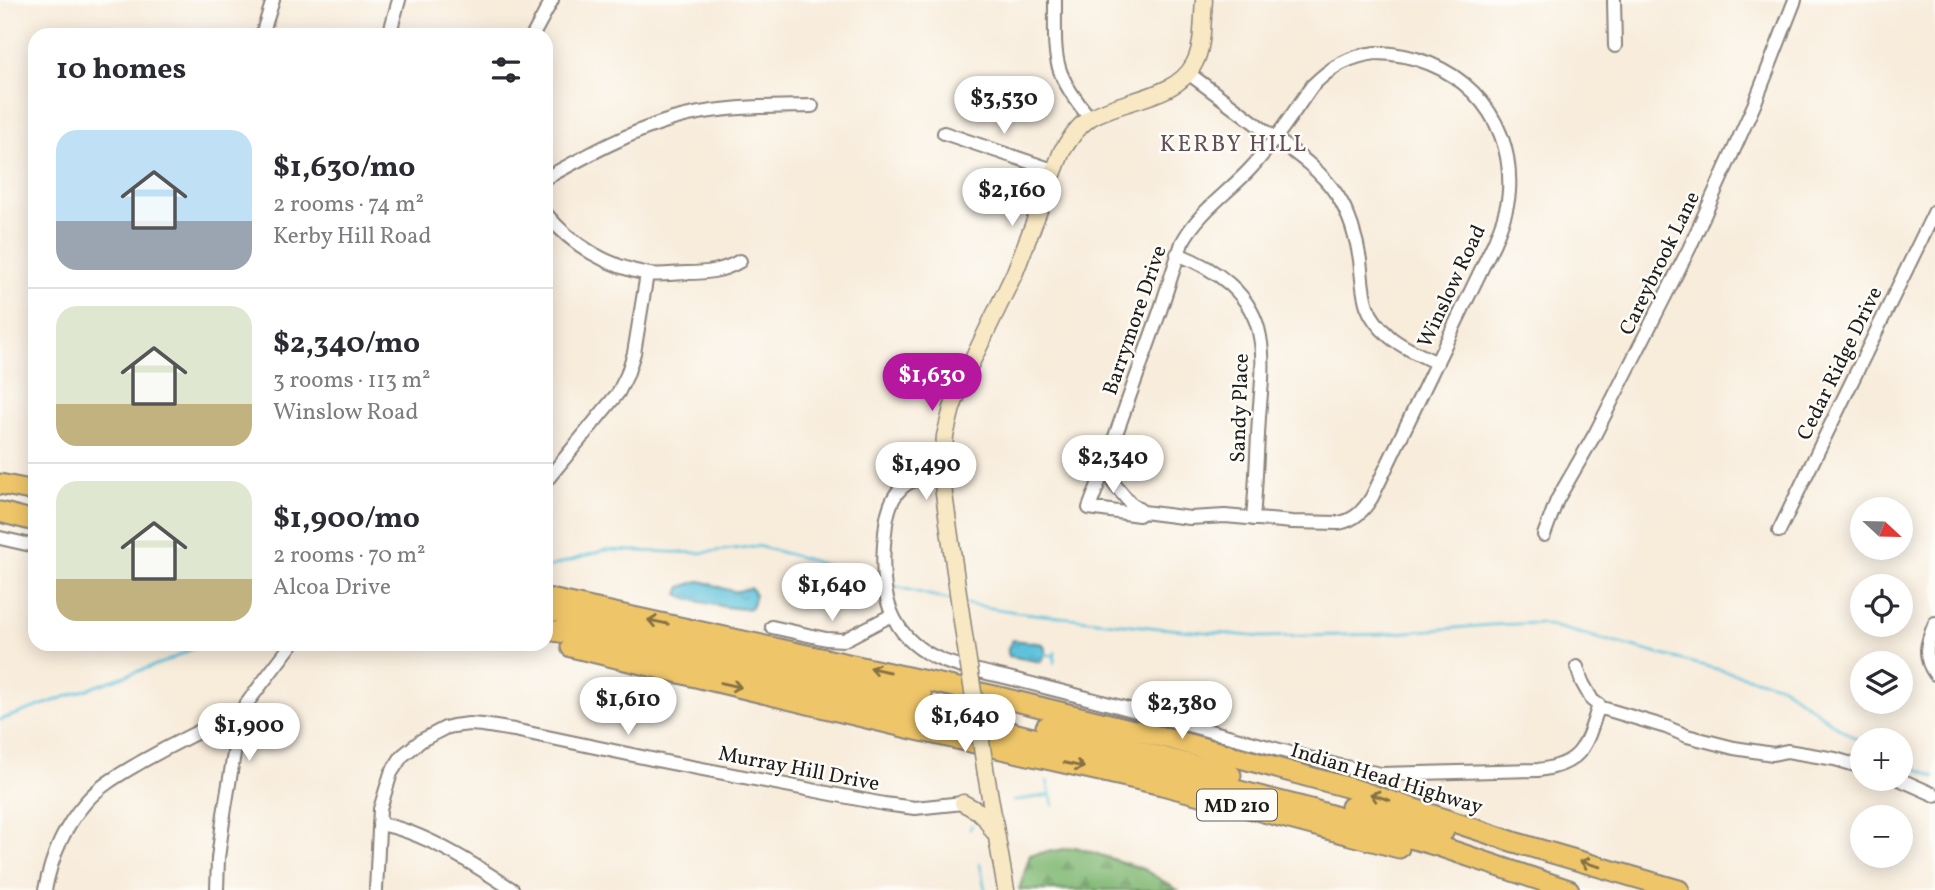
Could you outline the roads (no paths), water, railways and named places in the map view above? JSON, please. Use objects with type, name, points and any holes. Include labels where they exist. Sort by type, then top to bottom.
[{"type":"highway","points":[[0,484],[28,490]]},
{"type":"highway","points":[[0,512],[28,519]]},
{"type":"highway","name":"Indian Head Highway","points":[[553,600],[982,693],[1174,740],[1357,790],[1514,842],[1679,890]]},
{"type":"highway","points":[[553,610],[582,620],[977,716],[1441,846],[1569,890]]},
{"type":"highway","points":[[553,631],[1158,755],[1434,828],[1514,842]]},
{"type":"highway","name":"MD 210","points":[[553,643],[912,729],[1162,785],[1559,890]]},
{"type":"main road","points":[[1006,890],[965,642],[944,494],[942,473],[945,436],[966,372],[1015,272],[1054,170],[1069,141],[1090,118],[1167,89],[1188,73],[1194,66],[1200,46],[1204,0]]},
{"type":"main road","points":[[986,774],[977,792],[963,803],[978,811],[996,834]]},
{"type":"street","points":[[264,28],[273,0]]},
{"type":"street","points":[[391,28],[399,0]]},
{"type":"street","points":[[537,28],[552,0]]},
{"type":"street","points":[[1055,0],[1054,43],[1058,68],[1075,101],[1090,118]]},
{"type":"street","points":[[1614,0],[1615,46]]},
{"type":"street","name":"Careybrook Lane","points":[[1544,535],[1558,500],[1595,434],[1689,248],[1754,105],[1795,0]]},
{"type":"street","name":"Winslow Road","points":[[1090,509],[1190,518],[1225,516],[1332,523],[1345,522],[1357,516],[1372,497],[1494,243],[1508,202],[1509,179],[1505,148],[1493,120],[1470,88],[1452,74],[1418,58],[1393,53],[1360,55],[1334,66],[1320,78],[1274,137]]},
{"type":"street","points":[[1188,73],[1321,175],[1339,197],[1349,220],[1359,252],[1365,306],[1385,332],[1397,342],[1437,363]]},
{"type":"street","points":[[553,174],[631,135],[673,119],[732,108],[812,106]]},
{"type":"street","points":[[944,133],[1054,170]]},
{"type":"street","name":"Barrymore Drive","points":[[1090,509],[1102,474],[1110,465],[1112,445],[1160,311],[1177,254],[1191,228],[1248,171],[1274,137]]},
{"type":"street","name":"Cedar Ridge Drive","points":[[1779,531],[1935,211]]},
{"type":"street","points":[[553,221],[587,251],[647,274],[713,272],[740,261]]},
{"type":"street","name":"Sandy Place","points":[[1177,254],[1208,267],[1219,275],[1241,296],[1259,330],[1262,365],[1253,519]]},
{"type":"street","points":[[553,472],[618,393],[625,380],[634,353],[647,274]]},
{"type":"street","points":[[1110,465],[1119,490],[1129,503],[1143,512]]},
{"type":"street","points":[[942,473],[922,476],[905,484],[892,500],[888,509],[883,550],[884,580],[892,615],[900,628],[913,643],[936,659],[953,666],[1048,688],[1336,765],[1381,774],[1538,770],[1560,766],[1571,761],[1580,752],[1599,705]]},
{"type":"street","points":[[0,538],[28,544]]},
{"type":"street","points":[[772,628],[844,640],[892,615]]},
{"type":"street","points":[[1935,623],[1927,641],[1926,652],[1935,674]]},
{"type":"street","points":[[46,890],[61,841],[76,814],[91,796],[108,782],[158,752],[241,711],[287,651]]},
{"type":"street","points":[[1577,667],[1592,700],[1619,713],[1687,736],[1734,748],[1773,754],[1787,751],[1850,764]]},
{"type":"street","points":[[217,890],[218,858],[241,711]]},
{"type":"street","name":"Murray Hill Drive","points":[[376,890],[380,809],[391,773],[402,756],[422,740],[444,728],[468,724],[536,734],[884,804],[915,808],[963,803]]},
{"type":"street","points":[[1913,785],[1935,795]]},
{"type":"street","points":[[379,824],[396,827],[423,838],[490,874],[513,890]]},
{"type":"water","points":[[699,581],[734,591],[751,588],[755,595],[751,608],[714,605],[678,594],[681,587]]},
{"type":"water","points":[[1013,640],[1043,644],[1044,658],[1041,662],[1009,656],[1008,649]]},
{"type":"waterway","points":[[553,566],[605,550],[700,553],[757,546],[849,573]]},
{"type":"waterway","points":[[894,586],[953,601]]},
{"type":"waterway","points":[[966,604],[1159,628],[1263,637],[1383,634],[1540,623],[1782,686],[1850,735]]},
{"type":"waterway","points":[[0,720],[188,651]]},
{"type":"waterway","points":[[1054,663],[1055,652]]},
{"type":"waterway","points":[[1045,654],[1055,656]]},
{"type":"waterway","points":[[1913,767],[1935,777]]},
{"type":"waterway","points":[[1047,781],[1053,805]]},
{"type":"waterway","points":[[1013,801],[1050,795]]},
{"type":"waterway","points":[[970,829],[972,825]]},
{"type":"waterway","points":[[980,864],[985,889]]},
{"type":"district","name":"KERBY HILL","points":[[1234,143]]}]
